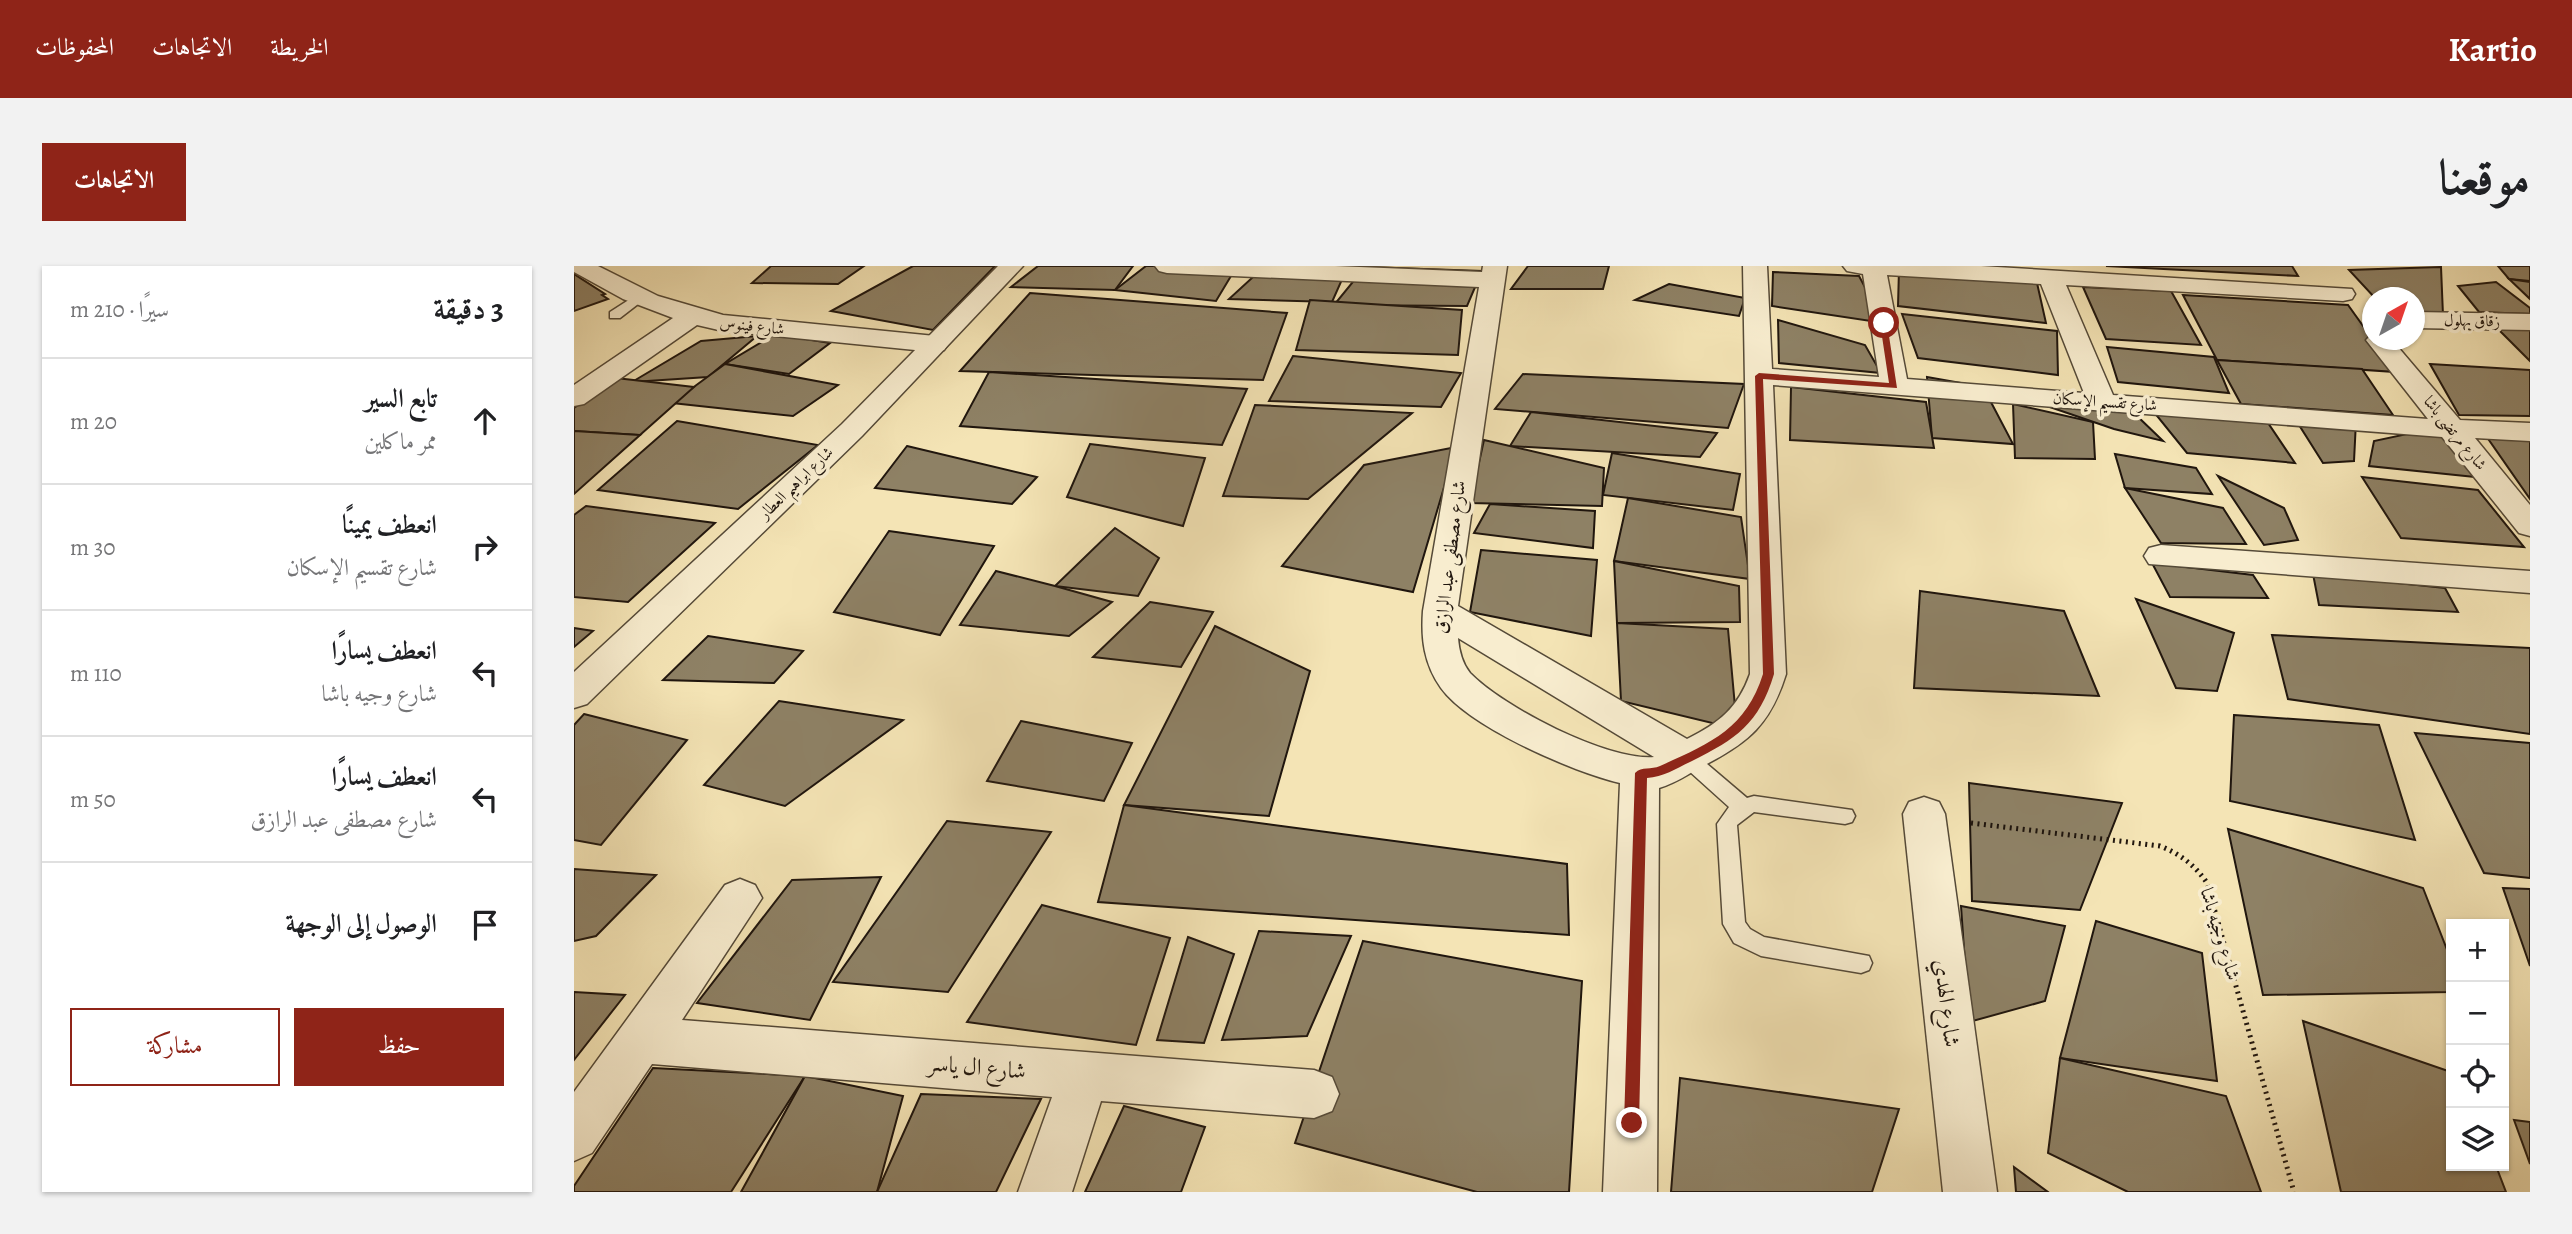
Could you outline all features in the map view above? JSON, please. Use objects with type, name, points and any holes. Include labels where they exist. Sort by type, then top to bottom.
[{"type":"street","name":"شارع فينوس","points":[[583,266],[638,298],[691,317],[723,323],[935,344]]},
{"type":"street","name":"شارع ابراهيم العطار","points":[[574,694],[775,505],[1011,266]]},
{"type":"street","points":[[1167,266],[1494,273]]},
{"type":"street","points":[[1630,1192],[1637,821],[1641,773],[1657,773],[1724,740],[1746,721],[1761,698],[1768,674],[1755,266]]},
{"type":"street","name":"شارع مرتضى باشا","points":[[2320,266],[2362,317]]},
{"type":"street","points":[[1894,386],[1864,267],[2050,277],[2362,319]]},
{"type":"street","name":"شارع مصطفى عبد الرازق","points":[[1494,273],[1440,611],[1438,636],[1443,660],[1457,683],[1480,703],[1508,721],[1620,769],[1641,773]]},
{"type":"street","points":[[2050,277],[2102,402]]},
{"type":"street","points":[[574,398],[691,317]]},
{"type":"street","name":"زقاق بهلول","points":[[2425,320],[2530,322]]},
{"type":"street","name":"شارع مرتضى باشا","points":[[2389,350],[2530,526]]},
{"type":"street","name":"شارع تقسيم الإسكان","points":[[1759,376],[2451,429],[2530,432]]},
{"type":"street","points":[[2161,556],[2530,582]]},
{"type":"street","points":[[1440,611],[1686,757]]},
{"type":"street","name":"شارع الهدي","points":[[1924,814],[1970,1192]]},
{"type":"street","points":[[574,1135],[740,898]]},
{"type":"street","name":"شارع ال ياسر","points":[[641,1040],[1314,1094]]},
{"type":"street","points":[[1045,1192],[1084,1076]]},
{"type":"lane","points":[[615,315],[638,298]]},
{"type":"lane","points":[[1686,757],[1744,807]]},
{"type":"lane","points":[[1845,816],[1754,804],[1744,807],[1727,824],[1737,930],[1750,943],[1761,946],[1861,963]]},
{"type":"path","name":"شارع وجيه باشا","points":[[1924,814],[1951,820],[2160,846],[2181,856],[2199,871],[2207,883],[2294,1192]]},
{"type":"building","points":[[771,266],[864,266],[838,284],[752,283]]},
{"type":"building","points":[[913,266],[995,266],[933,330],[831,311]]},
{"type":"building","points":[[1038,266],[1133,266],[1115,290],[1011,287]]},
{"type":"building","points":[[1146,266],[1237,266],[1216,301],[1115,290]]},
{"type":"building","points":[[1265,266],[1348,266],[1332,302],[1229,299]]},
{"type":"building","points":[[1528,266],[1609,266],[1603,289],[1511,289]]},
{"type":"building","points":[[2106,266],[2292,266],[2298,276]]},
{"type":"building","points":[[2498,266],[2530,266],[2530,281],[2509,279]]},
{"type":"building","points":[[1365,267],[1482,271],[1467,306],[1334,305]]},
{"type":"building","points":[[2441,267],[2443,315],[2425,316],[2425,287],[2365,287],[2349,270]]},
{"type":"building","points":[[1899,269],[2037,283],[2046,323],[1898,306]]},
{"type":"building","points":[[1773,272],[1859,276],[1884,323],[1772,306]]},
{"type":"building","points":[[574,274],[605,294],[602,295],[608,299],[574,311]]},
{"type":"building","points":[[2509,279],[2530,282],[2530,299]]},
{"type":"building","points":[[2496,282],[2530,308],[2530,314],[2479,312],[2458,286]]},
{"type":"building","points":[[1669,284],[1745,298],[1739,316],[1635,300]]},
{"type":"building","points":[[2083,287],[2171,291],[2201,345],[2106,339]]},
{"type":"building","points":[[1030,293],[1287,313],[1263,380],[960,371]]},
{"type":"building","points":[[2183,295],[2348,305],[2362,325],[2362,350],[2380,350],[2396,372],[2217,360]]},
{"type":"building","points":[[1310,300],[1462,310],[1458,355],[1296,350]]},
{"type":"building","points":[[1902,314],[2057,331],[2058,375],[1918,358]]},
{"type":"building","points":[[1778,320],[1865,345],[1881,373],[1779,363]]},
{"type":"building","points":[[2497,328],[2530,329],[2530,361]]},
{"type":"building","points":[[775,334],[830,343],[789,374],[725,364]]},
{"type":"building","points":[[757,336],[708,377],[632,382],[701,341]]},
{"type":"building","points":[[2107,347],[2214,357],[2229,393],[2118,382]]},
{"type":"building","points":[[1293,356],[1461,373],[1441,407],[1269,401]]},
{"type":"building","points":[[2217,360],[2362,369],[2393,415],[2241,404]]},
{"type":"building","points":[[725,364],[838,385],[793,416],[672,403]]},
{"type":"building","points":[[2430,364],[2530,370],[2530,416],[2459,415]]},
{"type":"building","points":[[989,372],[1247,389],[1222,445],[960,426]]},
{"type":"building","points":[[1523,374],[1744,384],[1728,428],[1495,409]]},
{"type":"building","points":[[1927,377],[1983,387],[2013,444],[1932,438]]},
{"type":"building","points":[[616,378],[694,387],[640,435],[574,431],[574,408]]},
{"type":"building","points":[[1791,387],[1926,402],[1934,448],[1790,440]]},
{"type":"building","points":[[2013,404],[2093,422],[2095,459],[2015,458]]},
{"type":"building","points":[[1255,405],[1412,413],[1308,499],[1223,496]]},
{"type":"building","points":[[2044,405],[2134,413],[2163,441],[2114,429]]},
{"type":"building","points":[[2149,406],[2262,414],[2295,463],[2187,453]]},
{"type":"building","points":[[1531,412],[1717,433],[1700,457],[1510,446]]},
{"type":"building","points":[[2294,417],[2356,421],[2354,461],[2323,463]]},
{"type":"building","points":[[677,421],[818,445],[738,509],[598,490]]},
{"type":"building","points":[[2435,428],[2475,477],[2369,466],[2374,441]]},
{"type":"building","points":[[2482,430],[2530,432],[2530,499]]},
{"type":"building","points":[[574,431],[640,435],[574,494]]},
{"type":"building","points":[[1484,440],[1604,468],[1602,506],[1470,503]]},
{"type":"building","points":[[1090,444],[1205,458],[1183,526],[1067,497]]},
{"type":"building","points":[[907,446],[1037,477],[1012,504],[875,488]]},
{"type":"building","points":[[1456,447],[1413,592],[1282,566],[1364,465]]},
{"type":"building","points":[[1612,453],[1740,474],[1733,510],[1603,495]]},
{"type":"building","points":[[2115,454],[2196,468],[2212,494],[2125,488]]},
{"type":"building","points":[[2218,476],[2284,508],[2298,540],[2264,545]]},
{"type":"building","points":[[2362,477],[2478,490],[2524,547],[2401,538]]},
{"type":"building","points":[[2125,488],[2223,508],[2246,544],[2161,543]]},
{"type":"building","points":[[1628,498],[1741,517],[1750,579],[1614,561]]},
{"type":"building","points":[[1490,504],[1595,511],[1593,548],[1474,533]]},
{"type":"building","points":[[586,506],[715,523],[628,602],[574,597],[574,515]]},
{"type":"building","points":[[1115,528],[1159,558],[1138,596],[1055,586]]},
{"type":"building","points":[[889,531],[994,546],[940,635],[834,612]]},
{"type":"building","points":[[1481,550],[1597,560],[1591,636],[1470,612]]},
{"type":"building","points":[[1614,561],[1739,586],[1740,622],[1617,623]]},
{"type":"building","points":[[2152,563],[2253,575],[2268,598],[2170,597]]},
{"type":"building","points":[[996,571],[1112,602],[1069,636],[960,625]]},
{"type":"building","points":[[2313,574],[2445,588],[2458,612],[2319,605]]},
{"type":"building","points":[[1920,591],[2064,611],[2099,696],[1914,688]]},
{"type":"building","points":[[2136,599],[2234,633],[2217,691],[2176,688]]},
{"type":"building","points":[[1150,602],[1213,612],[1181,667],[1093,657]]},
{"type":"building","points":[[1617,623],[1728,629],[1737,729],[1621,701]]},
{"type":"building","points":[[1215,626],[1310,671],[1269,816],[1124,805]]},
{"type":"building","points":[[574,628],[593,631],[574,647]]},
{"type":"building","points":[[2272,635],[2530,648],[2530,734],[2288,699]]},
{"type":"building","points":[[708,636],[803,651],[774,683],[663,680]]},
{"type":"building","points":[[779,701],[903,720],[785,806],[704,785]]},
{"type":"building","points":[[584,714],[687,740],[601,845],[574,840],[574,725]]},
{"type":"building","points":[[2234,715],[2379,725],[2415,840],[2230,801]]},
{"type":"building","points":[[1021,721],[1132,743],[1104,801],[987,781]]},
{"type":"building","points":[[2415,733],[2530,743],[2530,878],[2484,873]]},
{"type":"building","points":[[1969,783],[2122,803],[2080,910],[1972,901]]},
{"type":"building","points":[[1124,805],[1567,864],[1569,935],[1098,902]]},
{"type":"building","points":[[947,821],[1051,832],[948,992],[833,982]]},
{"type":"building","points":[[2228,829],[2423,888],[2446,947],[2446,992],[2263,995]]},
{"type":"building","points":[[574,869],[656,875],[596,936],[574,941]]},
{"type":"building","points":[[881,877],[810,1020],[697,1003],[792,880]]},
{"type":"building","points":[[2503,888],[2530,889],[2530,966]]},
{"type":"building","points":[[1042,905],[1170,938],[1136,1045],[967,1022]]},
{"type":"building","points":[[1961,906],[2065,926],[2045,1001],[1969,1022]]},
{"type":"building","points":[[2096,921],[2202,953],[2217,1081],[2060,1058]]},
{"type":"building","points":[[1259,931],[1351,936],[1307,1036],[1222,1040]]},
{"type":"building","points":[[1188,937],[1234,954],[1204,1043],[1157,1040]]},
{"type":"building","points":[[1363,941],[1582,981],[1569,1192],[1477,1192],[1295,1143]]},
{"type":"building","points":[[574,992],[625,995],[574,1060]]},
{"type":"building","points":[[2303,1021],[2446,1070],[2446,1171],[2498,1171],[2506,1192],[2341,1192]]},
{"type":"building","points":[[2060,1058],[2226,1096],[2261,1192],[2128,1192],[2048,1153]]},
{"type":"building","points":[[653,1068],[805,1076],[731,1192],[574,1192],[574,1186]]},
{"type":"building","points":[[805,1076],[903,1096],[877,1192],[741,1192]]},
{"type":"building","points":[[1680,1078],[1899,1109],[1872,1192],[1671,1192]]},
{"type":"building","points":[[921,1094],[1041,1099],[996,1192],[877,1192]]},
{"type":"building","points":[[1124,1106],[1205,1127],[1181,1192],[1085,1192]]},
{"type":"building","points":[[2514,1120],[2530,1122],[2530,1164]]},
{"type":"building","points":[[2014,1167],[2048,1192],[2016,1192]]},
{"type":"route","points":[[1632,1123],[1637,807],[1641,773],[1657,773],[1724,740],[1746,721],[1761,698],[1768,674],[1759,376],[1894,386],[1884,323]]}]
